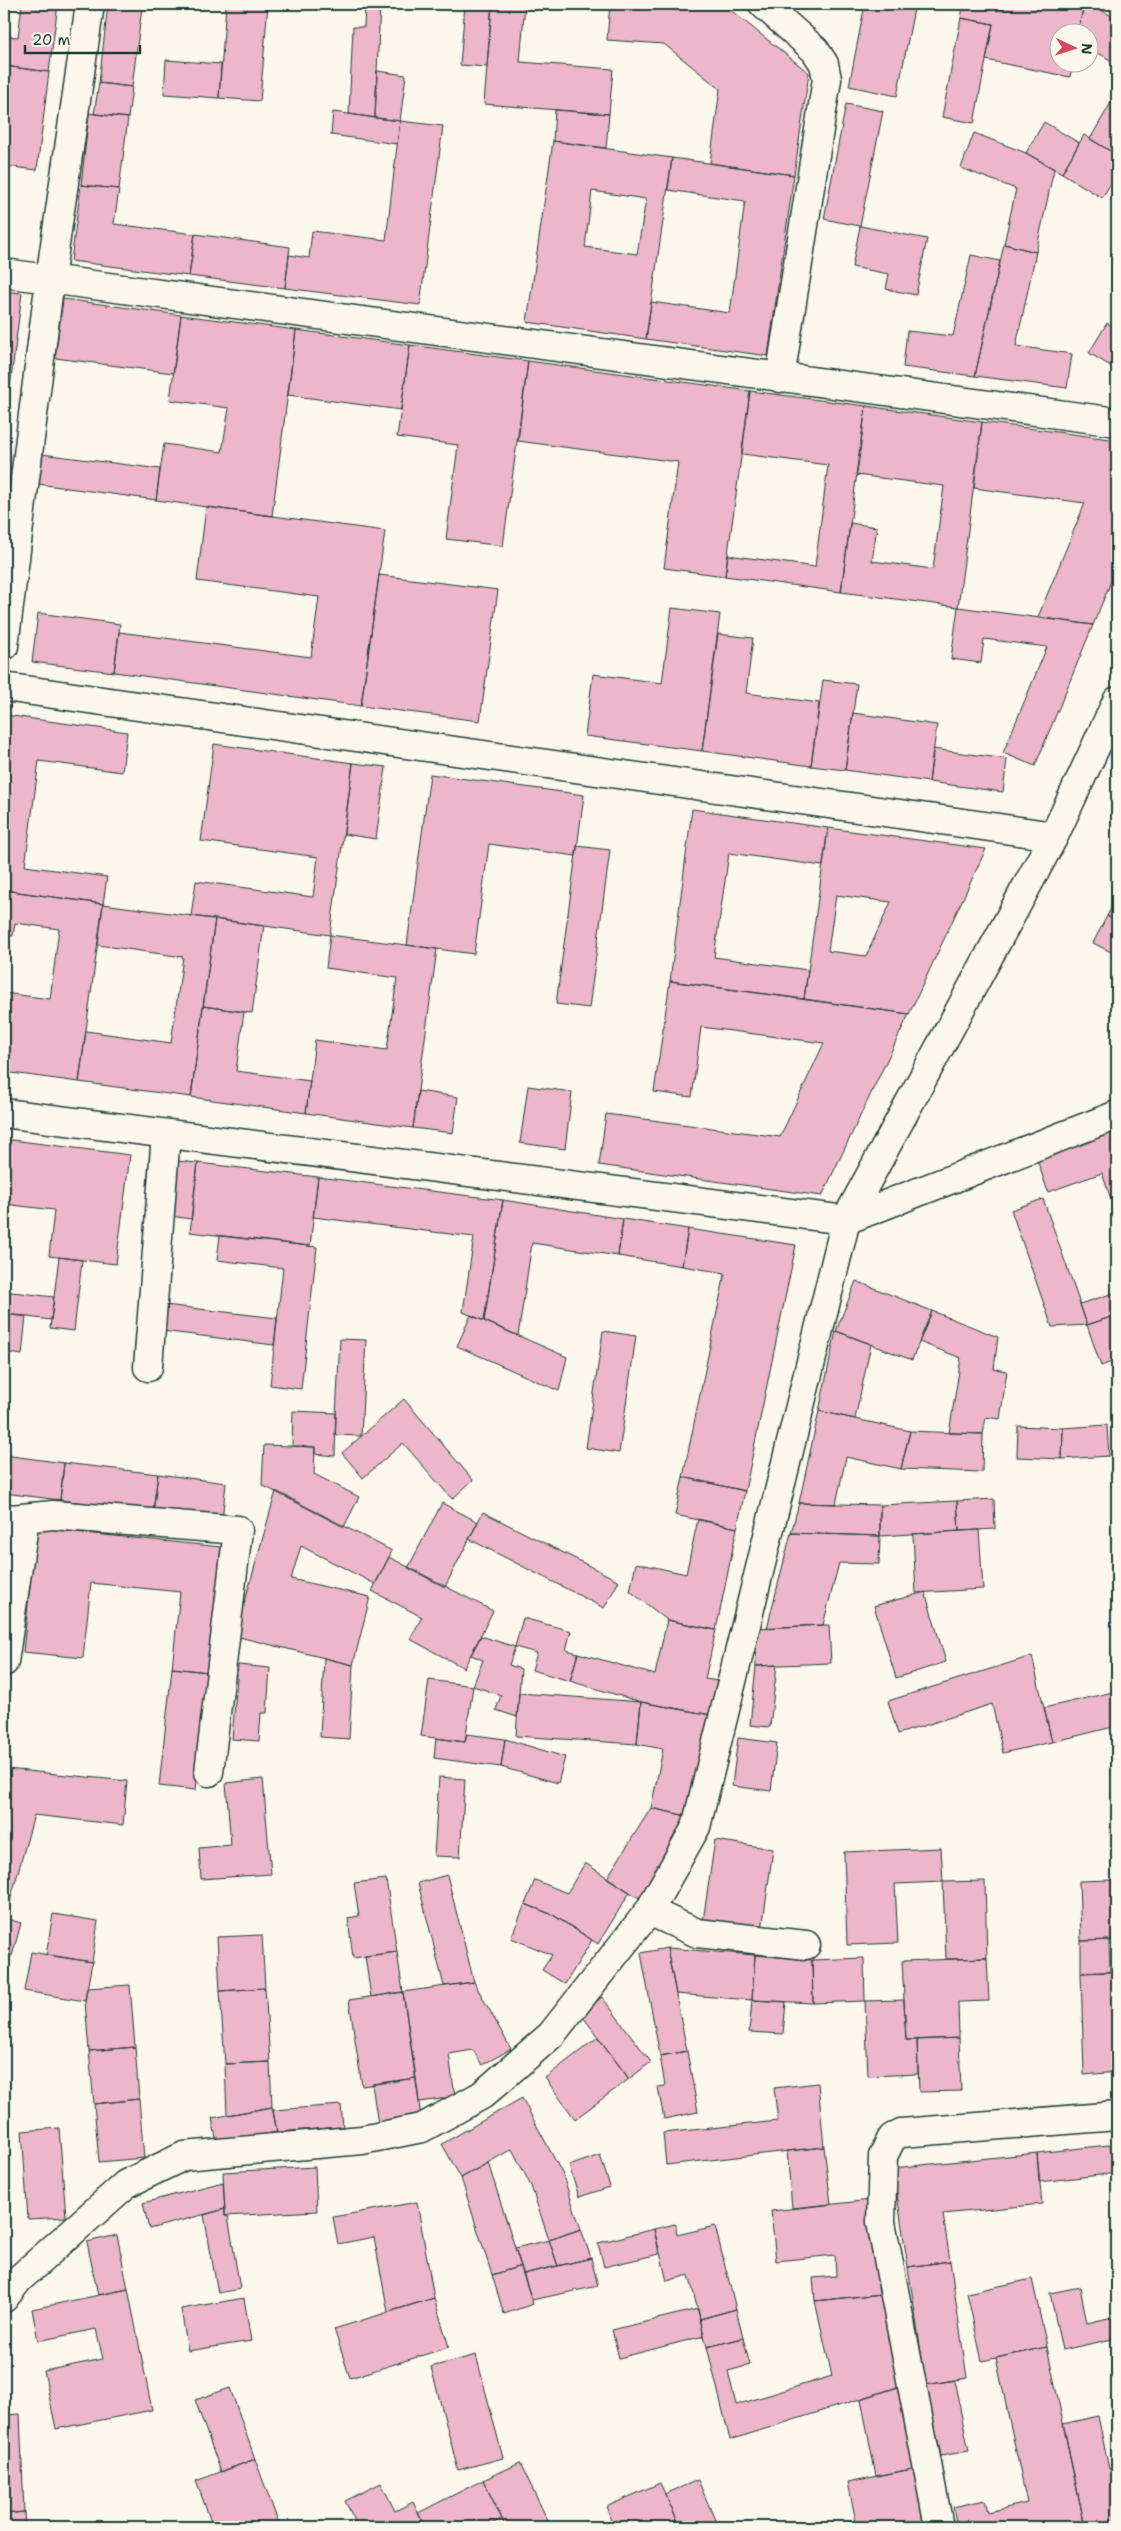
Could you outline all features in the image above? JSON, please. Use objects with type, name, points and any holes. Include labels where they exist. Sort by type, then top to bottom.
[{"type":"street","points":[[4,646],[50,279],[90,4]]},
{"type":"street","points":[[763,4],[815,50],[824,64],[827,79],[780,378]]},
{"type":"street","points":[[4,273],[1117,422]]},
{"type":"street","points":[[4,688],[1054,836]]},
{"type":"street","points":[[4,2298],[20,2279],[126,2184],[184,2156],[362,2140],[413,2130],[422,2128],[482,2095],[551,2036],[650,1911],[696,1827],[846,1220],[1054,836],[1117,702]]},
{"type":"street","points":[[4,1113],[846,1220],[1117,1114]]},
{"type":"street","points":[[148,1367],[166,1134]]},
{"type":"street","points":[[7,1518],[53,1515],[238,1530],[209,1772]]},
{"type":"street","points":[[4,1662],[23,1532],[7,1518]]},
{"type":"street","points":[[650,1911],[697,1934],[806,1944]]},
{"type":"street","points":[[939,2527],[881,2222],[883,2156],[892,2138],[901,2133],[1117,2116]]},
{"type":"building","points":[[22,4],[58,4],[49,72],[4,66],[4,36],[18,37]]},
{"type":"building","points":[[108,4],[149,4],[142,7],[132,87],[99,83]]},
{"type":"building","points":[[226,4],[268,4],[260,101],[219,98]]},
{"type":"building","points":[[365,4],[380,4],[375,118],[349,114],[353,27],[364,27]]},
{"type":"building","points":[[465,4],[492,4],[487,67],[460,65]]},
{"type":"building","points":[[492,4],[525,4],[520,62],[613,69],[609,114],[484,104]]},
{"type":"building","points":[[610,4],[723,4],[809,73],[794,175],[710,163],[720,89],[664,44],[607,40]]},
{"type":"building","points":[[865,4],[915,4],[897,96],[849,86]]},
{"type":"building","points":[[921,4],[948,4],[947,9]]},
{"type":"building","points":[[964,4],[1084,4],[1080,22],[1048,22],[1048,72],[1071,72],[1070,77],[986,60],[993,24],[961,18]]},
{"type":"building","points":[[1084,4],[1091,4],[1117,19],[1117,64],[1098,53],[1098,22],[1080,22]]},
{"type":"building","points":[[961,18],[993,24],[974,123],[942,117]]},
{"type":"building","points":[[166,60],[221,64],[219,98],[164,94]]},
{"type":"building","points":[[4,66],[49,72],[37,170],[4,166]]},
{"type":"building","points":[[377,71],[406,75],[400,121],[375,118]]},
{"type":"building","points":[[99,83],[132,87],[128,118],[94,114]]},
{"type":"building","points":[[1117,92],[1117,155],[1090,139]]},
{"type":"building","points":[[846,104],[883,111],[860,226],[824,219]]},
{"type":"building","points":[[555,110],[609,114],[606,148],[553,141]]},
{"type":"building","points":[[333,112],[400,121],[397,144],[331,135]]},
{"type":"building","points":[[89,113],[128,118],[119,189],[81,185]]},
{"type":"building","points":[[400,121],[443,126],[420,305],[285,288],[289,255],[309,258],[312,231],[386,240]]},
{"type":"building","points":[[1044,122],[1079,143],[1062,173],[1026,153]]},
{"type":"building","points":[[974,133],[1026,153],[1054,169],[1036,252],[1004,244],[1016,189],[961,168]]},
{"type":"building","points":[[1084,135],[1117,155],[1117,173],[1102,198],[1062,173]]},
{"type":"building","points":[[553,141],[672,158],[646,339],[527,322]],"holes":[[[592,191],[646,199],[637,254],[585,247]]]},
{"type":"building","points":[[672,158],[794,175],[768,356],[646,339],[651,302],[730,313],[745,201],[668,190]]},
{"type":"building","points":[[81,185],[119,189],[114,224],[195,234],[189,276],[71,261]]},
{"type":"building","points":[[860,226],[927,239],[916,295],[886,289],[889,274],[852,267]]},
{"type":"building","points":[[195,234],[290,247],[285,288],[189,276]]},
{"type":"building","points":[[1004,244],[1036,252],[1016,346],[1072,354],[1067,388],[975,376]]},
{"type":"building","points":[[971,255],[1000,261],[975,376],[903,367],[907,331],[953,336]]},
{"type":"building","points":[[4,291],[22,293],[4,435]]},
{"type":"building","points":[[63,299],[181,315],[173,373],[55,358]]},
{"type":"building","points":[[181,315],[296,330],[272,516],[156,500],[164,444],[222,452],[229,408],[170,400]]},
{"type":"building","points":[[1107,323],[1117,329],[1117,370],[1089,353]]},
{"type":"building","points":[[296,330],[410,345],[401,410],[288,395]]},
{"type":"building","points":[[410,345],[528,361],[503,546],[446,539],[458,445],[397,437]]},
{"type":"building","points":[[528,361],[750,391],[725,576],[664,568],[678,462],[518,441]]},
{"type":"building","points":[[750,391],[866,406],[841,592],[725,576],[728,555],[815,567],[828,465],[742,454]]},
{"type":"building","points":[[866,406],[982,422],[958,607],[841,592],[850,523],[877,527],[872,561],[933,569],[944,486],[856,475]]},
{"type":"building","points":[[982,422],[1117,440],[1117,567],[1093,625],[1038,617],[1085,503],[974,488]]},
{"type":"building","points":[[42,454],[160,469],[156,500],[38,484]]},
{"type":"building","points":[[206,507],[385,531],[361,706],[114,672],[119,632],[311,657],[319,597],[197,581]]},
{"type":"building","points":[[379,575],[498,590],[480,721],[361,706]]},
{"type":"building","points":[[958,607],[1093,625],[1035,766],[1003,753],[1047,647],[984,639],[981,663],[951,659]]},
{"type":"building","points":[[672,608],[720,614],[702,751],[585,736],[593,674],[662,683]]},
{"type":"building","points":[[38,613],[120,624],[114,672],[32,662]]},
{"type":"building","points":[[718,634],[753,638],[746,693],[819,703],[811,766],[702,751]]},
{"type":"building","points":[[823,680],[857,684],[845,770],[811,766]]},
{"type":"building","points":[[853,713],[937,725],[929,782],[845,770]]},
{"type":"building","points":[[5,715],[127,732],[122,772],[39,761],[25,866],[107,877],[103,904],[4,890]]},
{"type":"building","points":[[214,744],[353,763],[330,935],[191,916],[196,881],[313,897],[318,857],[201,841]]},
{"type":"building","points":[[933,749],[1007,759],[1003,792],[929,782]]},
{"type":"building","points":[[353,763],[386,767],[376,839],[344,834]]},
{"type":"building","points":[[430,774],[584,795],[576,856],[489,844],[474,954],[407,945]]},
{"type":"building","points":[[692,809],[828,828],[823,866],[729,853],[714,957],[808,970],[804,999],[670,981]]},
{"type":"building","points":[[828,828],[986,849],[909,1014],[804,999]],"holes":[[[836,895],[891,902],[866,956],[828,951]]]},
{"type":"building","points":[[577,846],[610,850],[589,1008],[556,1004]]},
{"type":"building","points":[[4,890],[103,904],[79,1082],[4,1072],[4,993],[50,999],[59,929],[15,923],[13,936],[4,934]]},
{"type":"building","points":[[1117,897],[1117,921],[1107,916]]},
{"type":"building","points":[[103,904],[215,919],[191,1097],[79,1082],[86,1031],[171,1043],[183,957],[98,945]]},
{"type":"building","points":[[1107,916],[1117,921],[1117,955],[1093,943]]},
{"type":"building","points":[[215,919],[264,926],[252,1013],[203,1006]]},
{"type":"building","points":[[330,935],[437,949],[413,1128],[306,1113],[315,1040],[387,1050],[397,978],[326,968]]},
{"type":"building","points":[[670,981],[909,1014],[822,1196],[599,1165],[606,1114],[780,1137],[824,1043],[701,1027],[692,1097],[654,1092]]},
{"type":"building","points":[[203,1006],[244,1012],[236,1071],[310,1081],[306,1113],[191,1097]]},
{"type":"building","points":[[528,1086],[572,1092],[565,1149],[520,1143]]},
{"type":"building","points":[[418,1091],[458,1097],[453,1133],[413,1128]]},
{"type":"building","points":[[1117,1126],[1117,1217],[1102,1173],[1048,1192],[1035,1154]]},
{"type":"building","points":[[4,1139],[130,1155],[116,1264],[49,1256],[54,1210],[4,1204]]},
{"type":"building","points":[[177,1161],[198,1163],[191,1219],[170,1216]]},
{"type":"building","points":[[198,1163],[318,1177],[310,1246],[190,1232]]},
{"type":"building","points":[[318,1177],[503,1200],[484,1321],[463,1312],[474,1237],[313,1217]]},
{"type":"building","points":[[1043,1199],[1087,1325],[1052,1327],[1011,1210]]},
{"type":"building","points":[[503,1200],[623,1219],[618,1256],[532,1243],[518,1336],[484,1321]]},
{"type":"building","points":[[623,1219],[688,1229],[682,1266],[618,1256]]},
{"type":"building","points":[[688,1229],[796,1245],[745,1491],[683,1477],[725,1273],[682,1266]]},
{"type":"building","points":[[220,1236],[317,1247],[301,1389],[270,1385],[283,1268],[217,1260]]},
{"type":"building","points":[[59,1257],[82,1260],[74,1331],[50,1328]]},
{"type":"building","points":[[856,1281],[932,1311],[912,1360],[836,1331]]},
{"type":"building","points":[[4,1291],[54,1297],[51,1320],[4,1314]]},
{"type":"building","points":[[1117,1292],[1117,1315],[1087,1325],[1080,1304]]},
{"type":"building","points":[[165,1305],[277,1318],[274,1345],[162,1331]]},
{"type":"building","points":[[932,1311],[998,1337],[994,1369],[1007,1371],[1000,1419],[986,1417],[983,1434],[949,1433],[961,1358],[919,1342]]},
{"type":"building","points":[[4,1314],[26,1316],[22,1355],[4,1352]]},
{"type":"building","points":[[471,1315],[567,1357],[559,1391],[457,1346]]},
{"type":"building","points":[[1117,1315],[1117,1360],[1101,1366],[1087,1325]]},
{"type":"building","points":[[603,1331],[636,1336],[619,1453],[586,1448]]},
{"type":"building","points":[[836,1331],[871,1344],[855,1419],[819,1411]]},
{"type":"building","points":[[340,1339],[366,1340],[361,1436],[335,1435]]},
{"type":"building","points":[[404,1399],[473,1480],[452,1499],[403,1443],[363,1478],[342,1453]]},
{"type":"building","points":[[293,1411],[336,1413],[335,1456],[315,1454],[315,1447],[292,1446]]},
{"type":"building","points":[[819,1411],[910,1431],[901,1469],[846,1457],[836,1504],[799,1503]]},
{"type":"building","points":[[1107,1425],[1109,1456],[1062,1459],[1063,1428]]},
{"type":"building","points":[[1018,1426],[1063,1428],[1062,1459],[1017,1457]]},
{"type":"building","points":[[910,1431],[983,1434],[982,1472],[901,1469]]},
{"type":"building","points":[[264,1445],[315,1447],[314,1474],[359,1497],[344,1527],[262,1485]]},
{"type":"building","points":[[4,1455],[64,1463],[60,1500],[4,1493]]},
{"type":"building","points":[[64,1463],[158,1474],[153,1512],[60,1500]]},
{"type":"building","points":[[158,1474],[226,1483],[222,1520],[153,1512]]},
{"type":"building","points":[[683,1477],[745,1491],[737,1528],[675,1515]]},
{"type":"building","points":[[276,1491],[392,1551],[375,1584],[301,1546],[291,1579],[370,1597],[353,1665],[235,1636]]},
{"type":"building","points":[[994,1499],[995,1529],[959,1531],[957,1501]]},
{"type":"building","points":[[957,1501],[959,1531],[880,1536],[880,1505]]},
{"type":"building","points":[[442,1503],[478,1522],[445,1587],[408,1568]]},
{"type":"building","points":[[799,1503],[880,1505],[880,1536],[791,1533]]},
{"type":"building","points":[[483,1512],[619,1581],[604,1608],[469,1539]]},
{"type":"building","points":[[698,1519],[737,1528],[716,1630],[667,1620],[630,1591],[636,1563],[686,1574]]},
{"type":"building","points":[[36,1528],[221,1547],[208,1672],[172,1668],[180,1592],[91,1583],[83,1658],[23,1652]]},
{"type":"building","points":[[979,1530],[983,1589],[916,1593],[913,1534]]},
{"type":"building","points":[[791,1533],[880,1536],[879,1564],[839,1563],[823,1625],[767,1628]]},
{"type":"building","points":[[389,1557],[493,1611],[464,1668],[410,1639],[422,1617],[372,1591]]},
{"type":"building","points":[[925,1592],[946,1662],[896,1678],[874,1606]]},
{"type":"building","points":[[523,1618],[571,1631],[566,1650],[578,1653],[570,1681],[532,1670],[537,1653],[515,1647]]},
{"type":"building","points":[[667,1620],[716,1630],[705,1679],[719,1681],[711,1715],[641,1702],[570,1681],[578,1653],[655,1675]]},
{"type":"building","points":[[829,1625],[831,1663],[756,1666],[755,1628]]},
{"type":"building","points":[[481,1636],[515,1647],[509,1665],[521,1669],[517,1717],[496,1710],[501,1695],[473,1686],[483,1660],[471,1655]]},
{"type":"building","points":[[1032,1656],[1052,1742],[1003,1753],[992,1704],[898,1734],[888,1701]]},
{"type":"building","points":[[324,1658],[353,1665],[349,1739],[320,1737]]},
{"type":"building","points":[[238,1665],[270,1668],[267,1713],[261,1713],[259,1741],[232,1739]]},
{"type":"building","points":[[777,1665],[770,1727],[750,1725],[756,1666]]},
{"type":"building","points":[[172,1668],[208,1672],[196,1790],[159,1786]]},
{"type":"building","points":[[429,1680],[473,1686],[465,1742],[421,1736]]},
{"type":"building","points":[[1117,1691],[1117,1726],[1052,1742],[1044,1708]]},
{"type":"building","points":[[519,1693],[641,1702],[637,1744],[516,1736]]},
{"type":"building","points":[[641,1702],[711,1715],[691,1817],[651,1808],[663,1749],[637,1744]]},
{"type":"building","points":[[467,1734],[505,1739],[501,1767],[434,1758],[436,1738],[465,1742]]},
{"type":"building","points":[[738,1738],[777,1743],[771,1791],[732,1786]]},
{"type":"building","points":[[505,1739],[565,1757],[558,1783],[501,1767]]},
{"type":"building","points":[[7,1769],[127,1781],[123,1825],[34,1815],[5,1919],[4,1780]]},
{"type":"building","points":[[439,1777],[465,1779],[460,1857],[434,1856]]},
{"type":"building","points":[[263,1779],[271,1874],[201,1879],[199,1848],[231,1845],[226,1783]]},
{"type":"building","points":[[651,1808],[691,1817],[639,1898],[607,1878]]},
{"type":"building","points":[[715,1840],[773,1849],[761,1937],[702,1928]]},
{"type":"building","points":[[941,1848],[943,1882],[895,1884],[898,1943],[847,1945],[844,1852]]},
{"type":"building","points":[[585,1863],[630,1892],[598,1944],[553,1915],[525,1904],[535,1880],[567,1893]]},
{"type":"building","points":[[447,1875],[474,1982],[444,1986],[418,1883]]},
{"type":"building","points":[[386,1879],[397,1952],[353,1958],[348,1918],[359,1916],[354,1883]]},
{"type":"building","points":[[1113,1880],[1115,1940],[1081,1941],[1079,1881]]},
{"type":"building","points":[[985,1881],[987,1958],[946,1959],[943,1882]]},
{"type":"building","points":[[525,1904],[553,1915],[592,1940],[565,1984],[542,1970],[552,1955],[511,1938]]},
{"type":"building","points":[[53,1914],[98,1921],[92,1962],[46,1955]]},
{"type":"building","points":[[4,1918],[21,1923],[12,1956],[4,1954]]},
{"type":"building","points":[[262,1935],[265,1988],[220,1991],[217,1937]]},
{"type":"building","points":[[1109,1940],[1110,1972],[1081,1973],[1081,1941]]},
{"type":"building","points":[[667,1948],[687,2051],[660,2056],[641,1953]]},
{"type":"building","points":[[667,1948],[755,1955],[752,2000],[676,1994]]},
{"type":"building","points":[[31,1952],[92,1962],[85,2001],[24,1991]]},
{"type":"building","points":[[397,1952],[403,1992],[371,1997],[365,1956]]},
{"type":"building","points":[[755,1955],[812,1960],[813,2003],[752,2000]]},
{"type":"building","points":[[864,1958],[865,2001],[813,2003],[812,1960]]},
{"type":"building","points":[[987,1958],[989,2001],[958,2002],[959,2038],[906,2040],[902,1961]]},
{"type":"building","points":[[1117,1971],[1117,2072],[1084,2075],[1081,1973]]},
{"type":"building","points":[[474,1982],[511,2049],[482,2065],[473,2050],[449,2054],[455,2097],[419,2102],[403,1992]]},
{"type":"building","points":[[130,1985],[135,2047],[89,2051],[85,2001],[87,1988]]},
{"type":"building","points":[[265,1988],[270,2062],[225,2064],[220,1991]]},
{"type":"building","points":[[403,1992],[416,2078],[362,2086],[349,2000]]},
{"type":"building","points":[[602,1997],[651,2062],[629,2079],[581,2014]]},
{"type":"building","points":[[752,2000],[786,2002],[783,2034],[749,2032]]},
{"type":"building","points":[[904,2000],[906,2040],[917,2040],[918,2074],[868,2076],[865,2001]]},
{"type":"building","points":[[598,2037],[629,2079],[575,2119],[545,2078]]},
{"type":"building","points":[[959,2038],[961,2091],[919,2092],[917,2040]]},
{"type":"building","points":[[135,2047],[139,2099],[94,2104],[89,2051]]},
{"type":"building","points":[[687,2051],[698,2112],[664,2119],[658,2087],[665,2086],[660,2056]]},
{"type":"building","points":[[270,2062],[272,2107],[227,2115],[225,2064]]},
{"type":"building","points":[[416,2078],[421,2118],[378,2124],[372,2084]]},
{"type":"building","points":[[818,2083],[824,2147],[666,2165],[663,2133],[778,2121],[774,2088]]},
{"type":"building","points":[[522,2098],[562,2173],[581,2229],[549,2240],[531,2186],[512,2149],[461,2178],[442,2144]]},
{"type":"building","points":[[139,2099],[144,2158],[99,2162],[94,2104]]},
{"type":"building","points":[[341,2105],[343,2127],[277,2132],[273,2110]]},
{"type":"building","points":[[272,2107],[277,2132],[217,2143],[212,2118]]},
{"type":"building","points":[[59,2128],[66,2217],[28,2219],[22,2131]]},
{"type":"building","points":[[1117,2144],[1117,2173],[1039,2182],[1037,2153]]},
{"type":"building","points":[[824,2147],[831,2204],[792,2208],[787,2151]]},
{"type":"building","points":[[1037,2153],[1042,2204],[943,2214],[950,2261],[908,2267],[893,2168]]},
{"type":"building","points":[[600,2155],[610,2187],[579,2197],[569,2166]]},
{"type":"building","points":[[488,2163],[521,2266],[492,2275],[461,2178]]},
{"type":"building","points":[[315,2167],[317,2211],[225,2216],[223,2172]]},
{"type":"building","points":[[223,2182],[225,2209],[149,2229],[143,2203]]},
{"type":"building","points":[[871,2200],[881,2294],[815,2301],[813,2278],[836,2276],[835,2255],[776,2261],[771,2211]]},
{"type":"building","points":[[417,2202],[434,2298],[388,2312],[374,2237],[338,2244],[333,2217]]},
{"type":"building","points":[[225,2209],[225,2216],[228,2216],[240,2289],[218,2293],[204,2215]]},
{"type":"building","points":[[675,2224],[677,2235],[715,2226],[736,2309],[700,2319],[689,2275],[667,2281],[654,2229]]},
{"type":"building","points":[[581,2229],[591,2258],[558,2266],[549,2240]]},
{"type":"building","points":[[654,2229],[659,2254],[604,2267],[598,2243]]},
{"type":"building","points":[[117,2235],[128,2289],[98,2295],[87,2242]]},
{"type":"building","points":[[549,2240],[558,2266],[523,2274],[515,2248]]},
{"type":"building","points":[[591,2258],[598,2286],[532,2300],[523,2274]]},
{"type":"building","points":[[950,2261],[967,2378],[926,2385],[908,2267]]},
{"type":"building","points":[[521,2266],[533,2304],[504,2314],[492,2275]]},
{"type":"building","points":[[1032,2279],[1047,2347],[982,2361],[967,2293]]},
{"type":"building","points":[[1080,2287],[1087,2323],[1117,2316],[1117,2338],[1062,2350],[1050,2293]]},
{"type":"building","points":[[128,2289],[152,2410],[56,2429],[44,2371],[103,2359],[96,2329],[38,2341],[32,2309]]},
{"type":"building","points":[[881,2294],[901,2386],[730,2440],[707,2347],[743,2338],[750,2365],[728,2371],[736,2405],[832,2376],[815,2301]]},
{"type":"building","points":[[244,2298],[251,2341],[188,2351],[181,2309]]},
{"type":"building","points":[[434,2298],[449,2347],[350,2378],[334,2329]]},
{"type":"building","points":[[698,2309],[704,2336],[619,2358],[612,2330]]},
{"type":"building","points":[[736,2309],[743,2338],[707,2347],[700,2319]]},
{"type":"building","points":[[1047,2347],[1085,2527],[957,2527],[953,2507],[985,2500],[988,2512],[1027,2503],[996,2358]]},
{"type":"building","points":[[476,2355],[503,2458],[458,2470],[431,2367]]},
{"type":"building","points":[[954,2380],[969,2451],[941,2456],[926,2385]]},
{"type":"building","points":[[901,2386],[917,2468],[876,2476],[861,2399]]},
{"type":"building","points":[[230,2388],[255,2459],[221,2472],[195,2400]]},
{"type":"building","points":[[20,2414],[24,2512],[4,2514],[4,2415]]},
{"type":"building","points":[[1098,2416],[1109,2469],[1117,2467],[1117,2520],[1085,2527],[1063,2424]]},
{"type":"building","points":[[255,2459],[280,2527],[213,2527],[196,2481]]},
{"type":"building","points":[[520,2463],[551,2527],[506,2527],[483,2480]]},
{"type":"building","points":[[917,2468],[929,2527],[857,2527],[848,2482]]},
{"type":"building","points":[[483,2480],[502,2519],[485,2527],[425,2527],[418,2513]]},
{"type":"building","points":[[698,2480],[718,2527],[680,2527],[665,2494]]},
{"type":"building","points":[[381,2483],[395,2511],[413,2502],[425,2527],[358,2527],[345,2501]]},
{"type":"building","points":[[660,2483],[680,2527],[615,2527],[606,2507]]},
{"type":"building","points":[[24,2512],[25,2527],[4,2527],[4,2514]]}]
